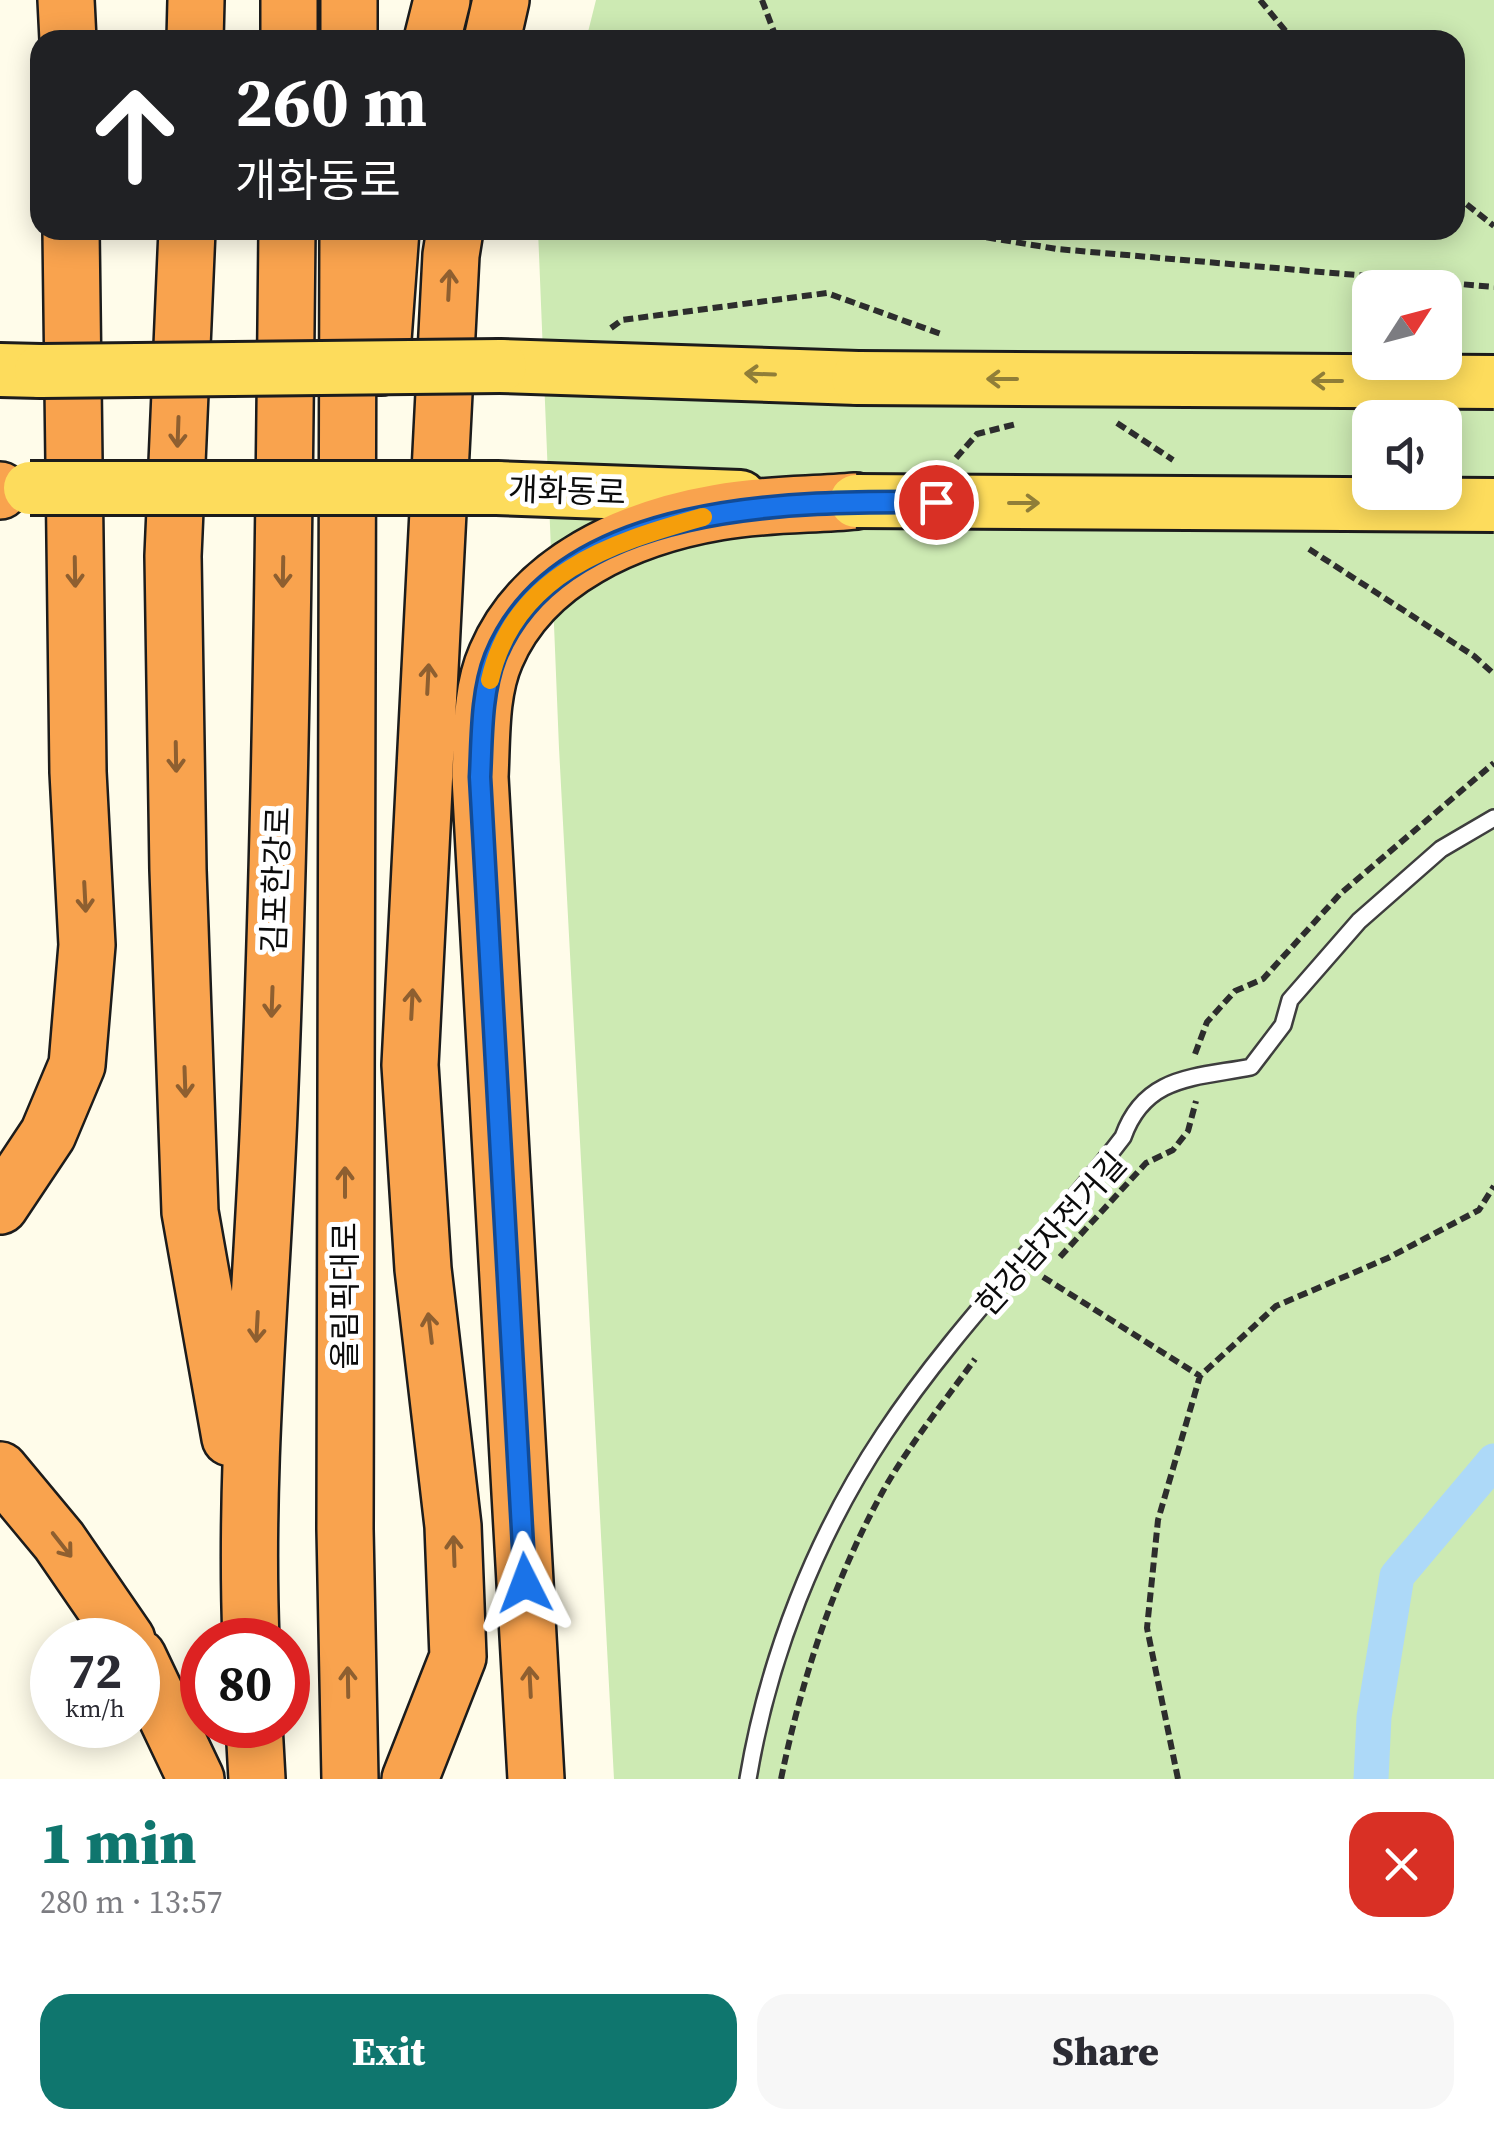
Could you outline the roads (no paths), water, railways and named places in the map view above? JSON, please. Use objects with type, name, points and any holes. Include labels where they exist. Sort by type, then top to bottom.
[{"type":"highway","points":[[66,0],[68,30]]},
{"type":"highway","points":[[289,0],[289,30]]},
{"type":"highway","points":[[349,0],[349,30]]},
{"type":"highway","points":[[434,30],[442,0]]},
{"type":"highway","points":[[494,30],[502,0]]},
{"type":"highway","points":[[2,1205],[48,1134],[77,1066],[87,945],[78,772],[71,240]]},
{"type":"highway","points":[[187,240],[173,556],[178,870],[190,1212],[246,1530],[250,1618]]},
{"type":"highway","name":"김포한강로","points":[[246,1530],[270,1094],[282,671],[287,240]]},
{"type":"highway","name":"김포한강로","points":[[346,814],[348,240]]},
{"type":"highway","points":[[346,814],[389,240]]},
{"type":"highway","points":[[410,1779],[458,1658],[454,1526],[423,1270],[410,1065],[454,240]]},
{"type":"highway","points":[[536,1779],[480,777],[484,708],[496,656],[528,602],[573,564],[594,552],[718,512],[856,502]]},
{"type":"highway","name":"올림픽대로","points":[[346,814],[345,1529],[350,1779]]},
{"type":"highway","points":[[0,1470],[60,1541],[112,1618]]},
{"type":"highway","points":[[160,1703],[196,1779]]},
{"type":"highway","points":[[255,1748],[257,1779]]},
{"type":"main road","points":[[21,370],[500,366],[858,378],[1494,382]]},
{"type":"main road","name":"개화동로","points":[[15,489],[497,488],[856,502],[1494,505]]},
{"type":"lane","points":[[748,1779],[784,1638],[826,1535],[884,1434],[954,1342],[1123,1137],[1132,1111],[1171,1080],[1251,1066],[1283,1025],[1290,1000],[1358,922],[1441,849],[1494,818]]},
{"type":"waterway","points":[[1371,1779],[1374,1717],[1397,1576],[1494,1461]]}]
